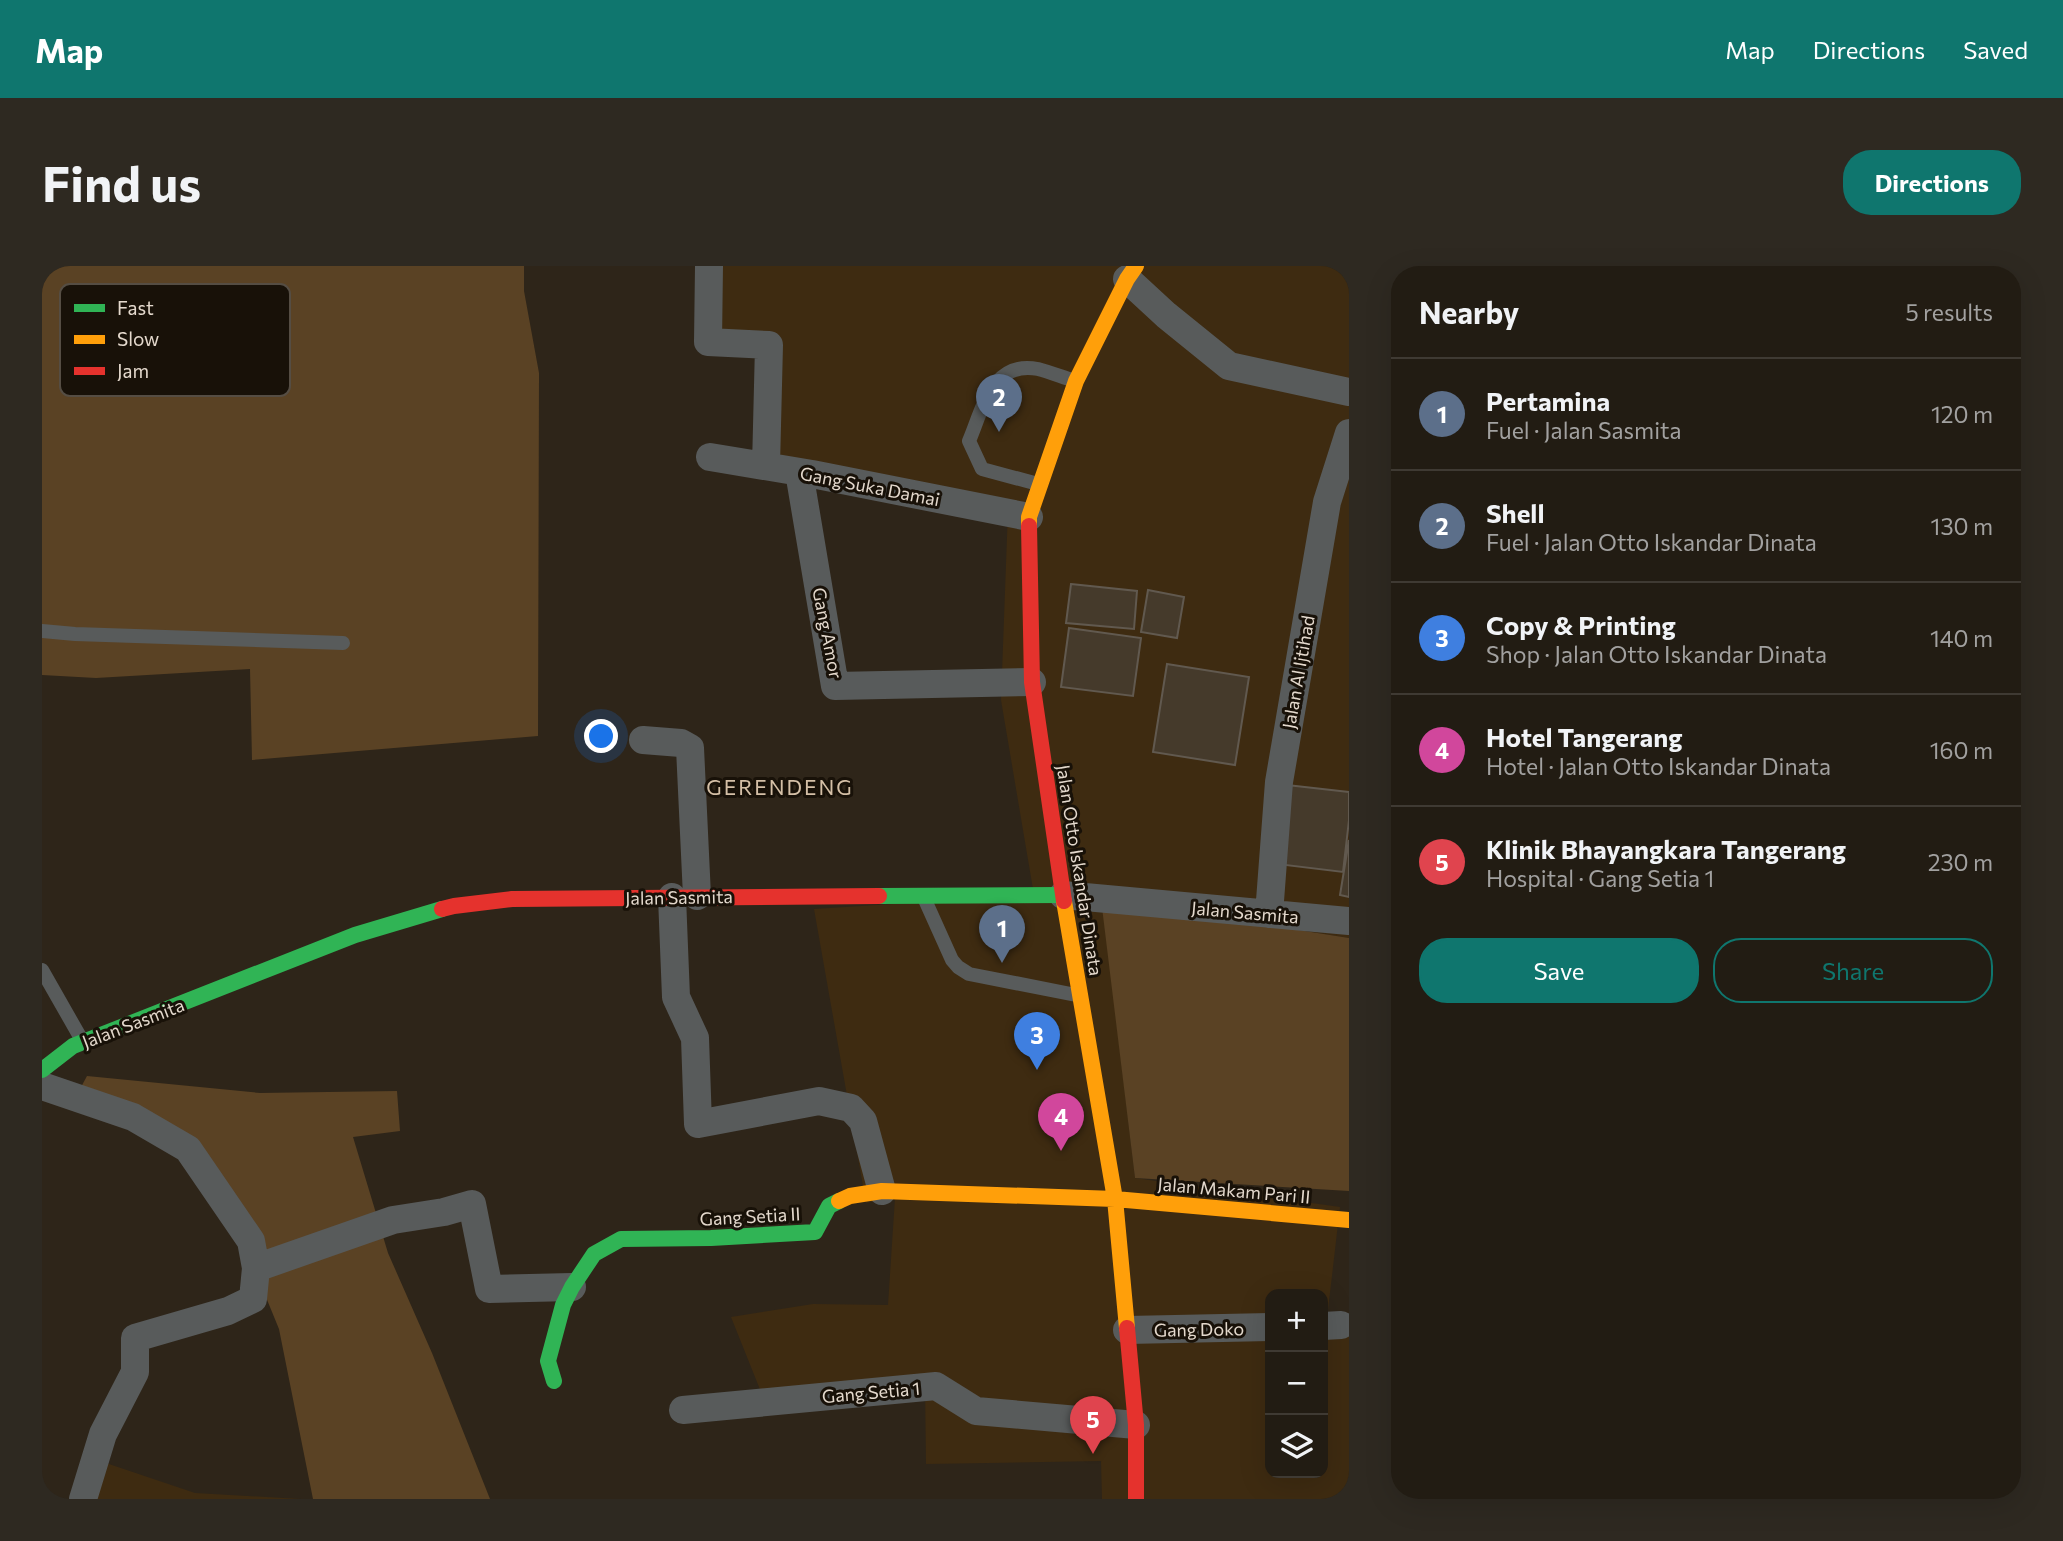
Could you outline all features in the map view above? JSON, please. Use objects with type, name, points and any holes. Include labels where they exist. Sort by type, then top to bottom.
[{"type":"main road","name":"Jalan Otto Iskandar Dinata","points":[[1131,272],[1076,381],[1030,517],[1032,682],[1063,895],[1115,1199],[1136,1425],[1136,1499]]},
{"type":"main road","name":"Jalan Sasmita","points":[[42,1070],[64,1048],[355,935],[454,906],[512,899],[1063,895]]},
{"type":"main road","name":"Gang Setia II","points":[[554,1381],[548,1361],[563,1306],[594,1254],[621,1239],[711,1238],[815,1232],[829,1206],[850,1196],[882,1191],[1115,1199]]},
{"type":"main road","name":"Jalan Makam Pari II","points":[[1115,1199],[1349,1220]]},
{"type":"street","points":[[709,266],[708,342],[769,345],[766,466]]},
{"type":"street","points":[[1131,272],[1166,315],[1229,366],[1349,392]]},
{"type":"street","name":"Jalan Al Ijtihad","points":[[1269,914],[1279,782],[1327,502],[1349,433]]},
{"type":"street","name":"Gang Suka Damai","points":[[710,457],[1030,517]]},
{"type":"street","name":"Gang Amor","points":[[799,472],[835,686],[1032,682]]},
{"type":"street","points":[[643,740],[681,743],[690,748],[684,897],[676,997],[695,1038],[698,1124],[819,1101],[851,1108],[863,1121],[882,1191]]},
{"type":"street","name":"Jalan Sasmita","points":[[1063,895],[1349,921]]},
{"type":"street","points":[[42,1086],[133,1117],[188,1149],[251,1241],[256,1268],[253,1298],[228,1311],[135,1338],[135,1372],[103,1434],[83,1499]]},
{"type":"street","points":[[256,1268],[393,1220],[444,1212],[472,1204],[489,1289],[572,1287]]},
{"type":"street","name":"Gang Doko","points":[[1127,1330],[1265,1327]]},
{"type":"street","name":"Gang Setia 1","points":[[683,1410],[936,1386],[976,1411],[1136,1425]]},
{"type":"lane","points":[[1039,485],[982,469],[969,441],[992,385],[1010,370],[1035,369],[1076,381]]},
{"type":"lane","points":[[42,631],[343,643]]},
{"type":"lane","points":[[923,895],[952,960],[958,967],[969,974],[1081,996]]},
{"type":"lane","points":[[42,970],[64,1048]]},
{"type":"shaded area","points":[[42,266],[524,266],[524,291],[539,373],[538,736],[252,760],[250,669],[96,678],[42,675]]},
{"type":"shaded area","points":[[724,266],[1349,266],[1349,938],[1102,899],[1135,1178],[1340,1207],[1328,1310],[1328,1289],[1265,1289],[1265,1478],[1328,1478],[1328,1327],[1349,1332],[1349,1499],[1102,1499],[1101,1461],[926,1464],[925,1384],[765,1402],[731,1317],[813,1304],[888,1305],[895,1198],[866,1203],[814,909],[1034,895],[1001,700],[1008,510],[769,465],[779,346],[712,339],[705,269]]},
{"type":"shaded area","points":[[1101,899],[1349,938],[1349,1191],[1135,1178]]},
{"type":"shaded area","points":[[87,1076],[260,1093],[397,1091],[400,1131],[353,1137],[388,1253],[432,1353],[490,1499],[313,1499],[279,1329],[236,1224],[187,1157],[74,1100]]},
{"type":"shaded area","points":[[97,1460],[195,1493],[301,1499],[81,1499]]},
{"type":"building","points":[[1071,584],[1137,591],[1134,629],[1066,623]]},
{"type":"building","points":[[1148,590],[1184,597],[1177,638],[1141,632]]},
{"type":"building","points":[[1069,628],[1141,638],[1133,696],[1061,687]]},
{"type":"building","points":[[1167,664],[1249,677],[1235,765],[1153,752]]},
{"type":"building","points":[[1287,785],[1349,792],[1343,872],[1277,864]]},
{"type":"building","points":[[1349,840],[1349,897],[1340,895]]},
{"type":"traffic: fast","points":[[879,896],[1063,895]]},
{"type":"traffic: fast","points":[[42,1070],[73,1046],[355,935],[442,909]]},
{"type":"traffic: fast","points":[[554,1381],[548,1361],[563,1305],[594,1254],[621,1239],[711,1238],[815,1232],[829,1206],[839,1201]]},
{"type":"traffic: slow","points":[[1029,526],[1029,517],[1076,381],[1136,266]]},
{"type":"traffic: slow","points":[[1064,901],[1115,1199],[1127,1328]]},
{"type":"traffic: slow","points":[[839,1201],[850,1196],[882,1191],[1115,1199],[1349,1220]]},
{"type":"traffic: jam","points":[[1029,526],[1032,682],[1064,901]]},
{"type":"traffic: jam","points":[[442,909],[512,899],[879,896]]},
{"type":"traffic: jam","points":[[1127,1328],[1136,1425],[1136,1499]]},
{"type":"place","name":"Shell","points":[[999,432]]},
{"type":"place","name":"Pertamina","points":[[1002,963]]},
{"type":"place","name":"Copy & Printing","points":[[1037,1070]]},
{"type":"place","name":"Hotel Tangerang","points":[[1061,1151]]},
{"type":"place","name":"Klinik Bhayangkara Tangerang","points":[[1093,1454]]},
{"type":"district","name":"GERENDENG","points":[[780,786]]}]
